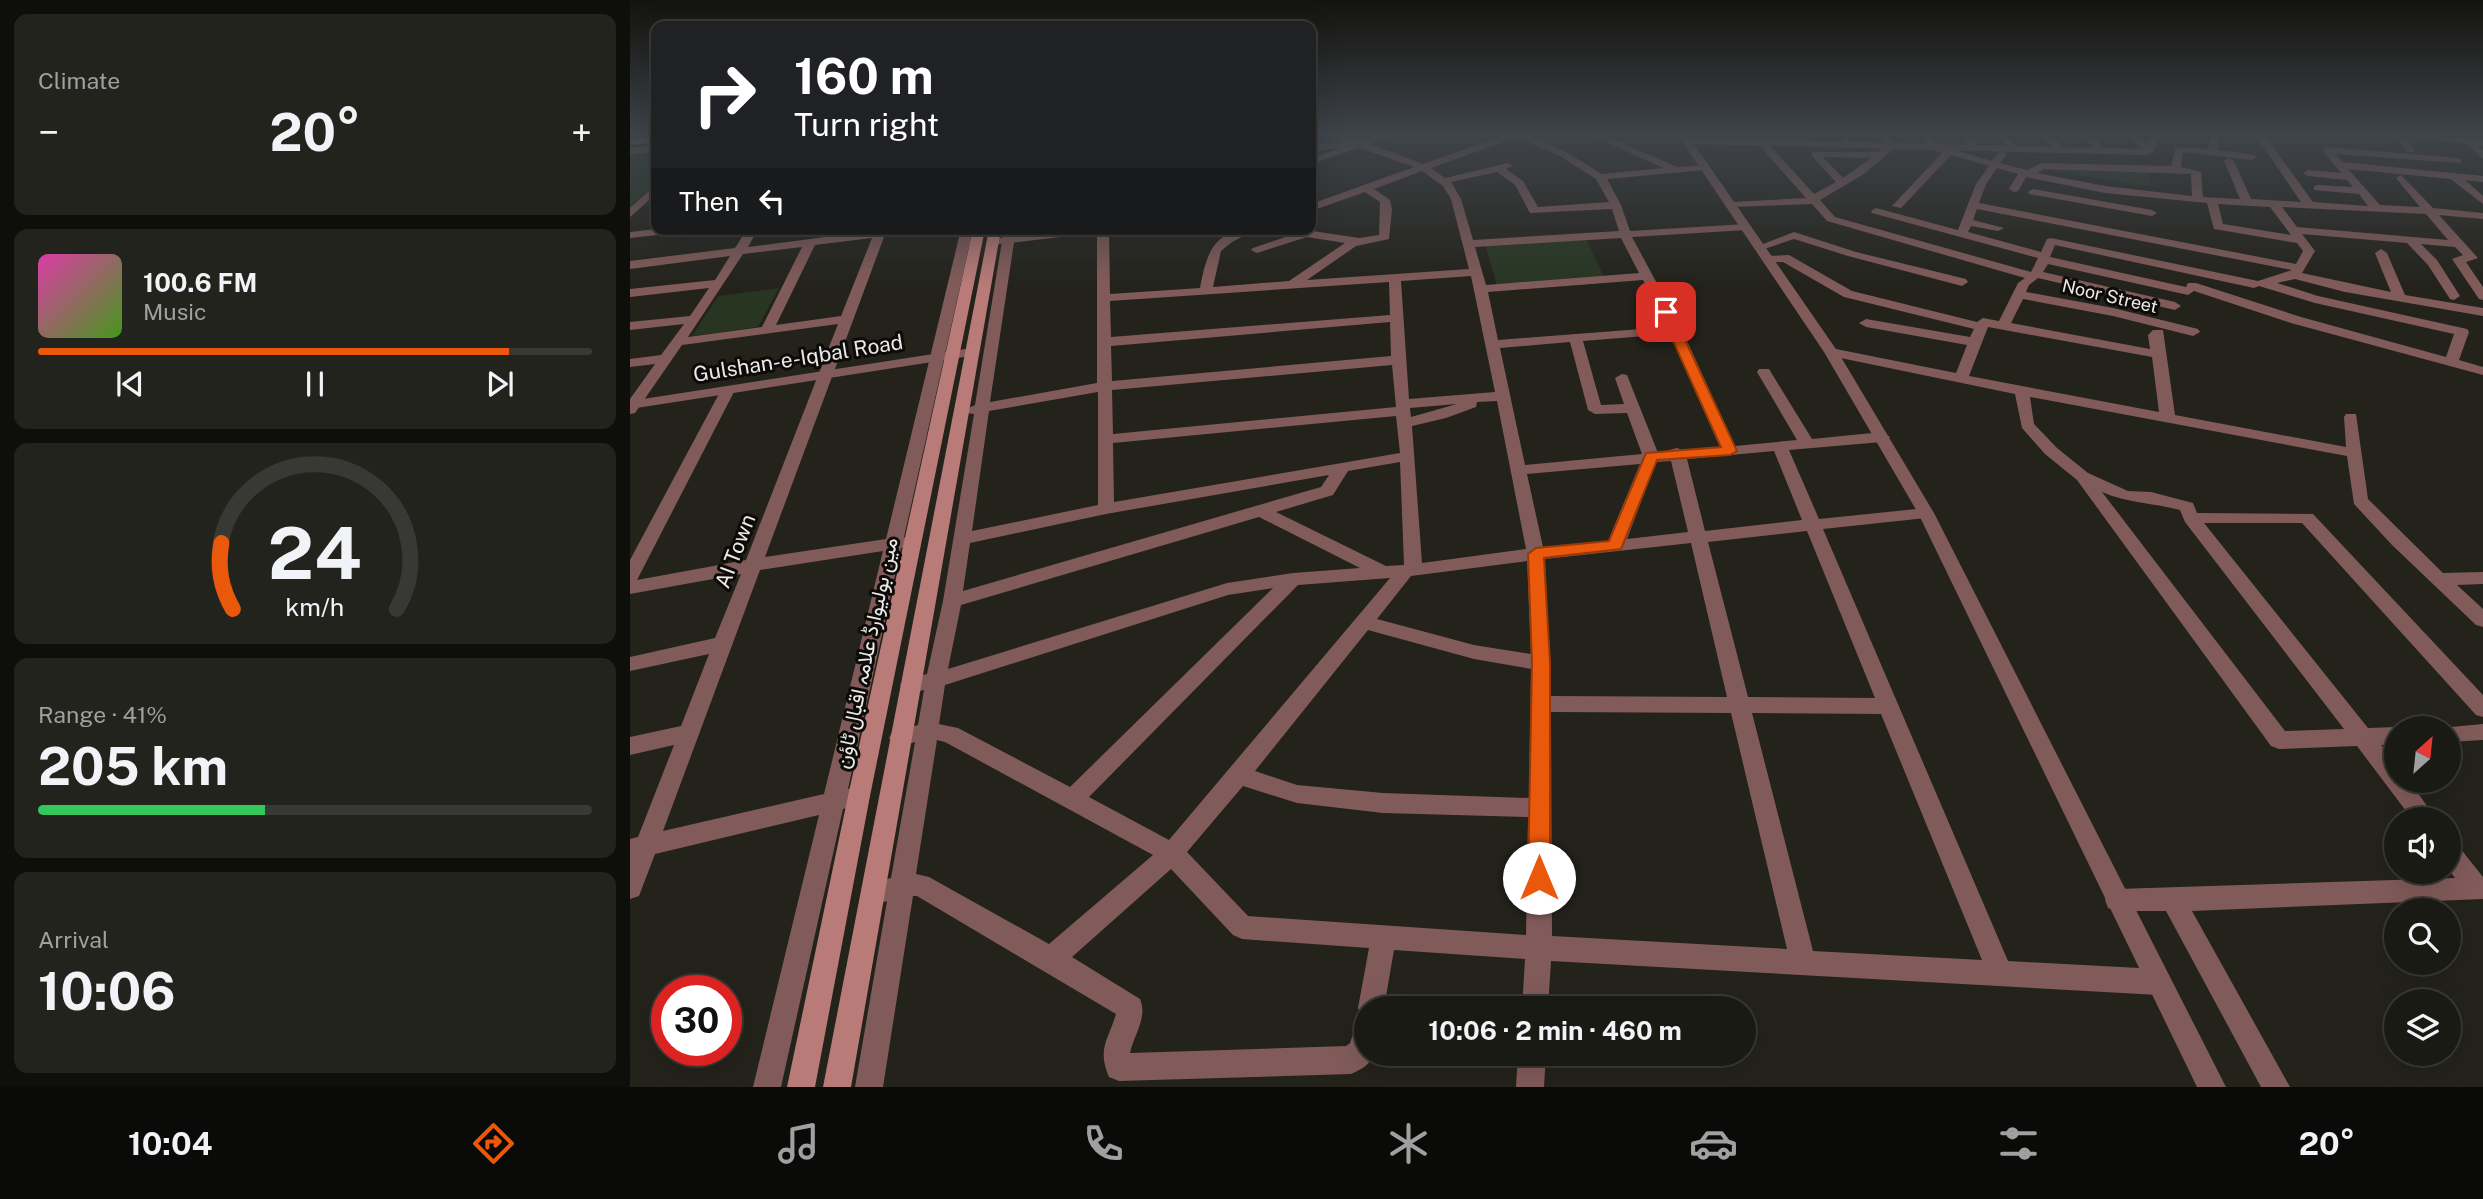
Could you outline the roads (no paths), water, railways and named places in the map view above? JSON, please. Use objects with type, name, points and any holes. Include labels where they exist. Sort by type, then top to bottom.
[{"type":"main road","points":[[837,1087],[960,411],[955,354],[997,235]]},
{"type":"main road","name":"مین بولیوارڈ علامہ اقبال ٹاؤن","points":[[801,1087],[859,796],[904,542]]},
{"type":"street","points":[[1316,206],[1374,185]]},
{"type":"street","points":[[1446,185],[1456,199],[1478,272],[1536,554],[1541,704],[1539,948],[1536,996]]},
{"type":"street","points":[[1520,185],[1534,211],[1616,205]]},
{"type":"street","points":[[1604,185],[1616,205],[1625,234],[1675,330],[1730,451]]},
{"type":"street","points":[[1717,185],[1831,352],[1926,513],[2212,1087]]},
{"type":"street","points":[[1802,185],[1831,219],[2172,310],[2203,273]]},
{"type":"street","points":[[1731,205],[1814,199],[1838,185]]},
{"type":"street","points":[[1897,206],[1917,185]]},
{"type":"street","points":[[1962,234],[1981,185]]},
{"type":"street","points":[[2014,189],[2017,185]]},
{"type":"street","points":[[2149,185],[2151,238]]},
{"type":"street","points":[[2158,185],[2204,199],[2483,216]]},
{"type":"street","points":[[2200,185],[2218,227]]},
{"type":"street","points":[[2239,185],[2246,201]]},
{"type":"street","points":[[2295,185],[2309,205]]},
{"type":"street","points":[[2357,185],[2377,209]]},
{"type":"street","points":[[2407,185],[2472,258],[2458,259],[2483,296]]},
{"type":"street","points":[[2464,185],[2483,201]]},
{"type":"street","points":[[1316,235],[1356,241],[1385,237],[1385,200],[1365,188]]},
{"type":"street","points":[[2318,188],[2362,191]]},
{"type":"street","points":[[2033,192],[2152,213]]},
{"type":"street","points":[[633,212],[651,193]]},
{"type":"street","points":[[2272,202],[2309,251]]},
{"type":"street","points":[[1974,205],[2221,251],[2400,299],[2483,312]]},
{"type":"street","points":[[1855,226],[1880,208],[2043,258],[2190,288],[2483,371]]},
{"type":"street","points":[[633,212],[651,210]]},
{"type":"street","points":[[1967,222],[2003,231],[2003,245]]},
{"type":"street","points":[[2218,276],[2221,251],[2213,226],[2297,235],[2458,244]]},
{"type":"street","points":[[1469,244],[1746,227]]},
{"type":"street","points":[[630,235],[651,233]]},
{"type":"street","points":[[631,407],[719,283],[748,235]]},
{"type":"street","points":[[630,265],[861,235]]},
{"type":"street","name":"AI Town","points":[[630,888],[638,847],[688,733],[879,235]]},
{"type":"street","points":[[767,1087],[832,802],[955,354],[966,235]]},
{"type":"street","points":[[869,1087],[936,680],[952,601],[981,408],[997,235]]},
{"type":"street","points":[[1103,235],[1106,509]]},
{"type":"street","points":[[1206,291],[1212,253],[1226,240],[1238,235]]},
{"type":"street","points":[[1257,250],[1300,235]]},
{"type":"street","points":[[1765,253],[1794,235],[1852,254],[1962,282]]},
{"type":"street","points":[[2238,239],[2309,251]]},
{"type":"street","points":[[2004,325],[2024,283],[2031,281],[2051,240],[2254,284]]},
{"type":"street","points":[[2410,240],[2433,263],[2454,296]]},
{"type":"street","points":[[1292,285],[1356,241]]},
{"type":"street","points":[[768,330],[810,243]]},
{"type":"street","points":[[2309,251],[2298,272],[2263,283],[2315,299],[2462,332],[2451,362]]},
{"type":"street","points":[[1765,253],[1785,258],[1847,294],[1981,327]]},
{"type":"street","points":[[2381,253],[2400,299]]},
{"type":"street","points":[[1104,298],[1478,272]]},
{"type":"street","points":[[1481,289],[1646,276]]},
{"type":"street","points":[[1051,959],[1171,853],[1410,570],[1408,456],[1398,360],[1395,277]]},
{"type":"street","points":[[630,293],[719,283]]},
{"type":"street","name":"Noor Street","points":[[2019,294],[2113,312],[2193,332]]},
{"type":"street","points":[[1105,342],[1396,318]]},
{"type":"street","points":[[630,326],[694,319]]},
{"type":"street","points":[[678,342],[846,319]]},
{"type":"street","points":[[1961,379],[1983,322],[2157,354]]},
{"type":"street","points":[[1866,323],[1975,342]]},
{"type":"street","points":[[1493,344],[1675,330]]},
{"type":"street","points":[[2158,333],[2155,335],[2157,354],[2168,419]]},
{"type":"street","points":[[1575,337],[1594,410],[1633,408]]},
{"type":"street","points":[[1831,352],[2022,391],[2355,453]]},
{"type":"street","name":"Gulshan-e-Iqbal Road","points":[[631,407],[955,354]]},
{"type":"street","points":[[630,363],[666,359]]},
{"type":"street","points":[[960,411],[1105,386],[1398,360]]},
{"type":"street","points":[[1764,372],[1808,445]]},
{"type":"street","points":[[1615,545],[1651,456],[1622,378]]},
{"type":"street","points":[[630,577],[728,390]]},
{"type":"street","points":[[2022,391],[2027,425],[2082,476],[2279,740],[2384,736]]},
{"type":"street","points":[[1106,439],[1403,412],[1441,415],[1474,403],[1477,398],[1504,396]]},
{"type":"street","points":[[2351,417],[2360,500],[2398,541],[2442,579],[2483,620]]},
{"type":"street","points":[[1519,470],[1677,453],[1808,445],[1882,437]]},
{"type":"street","points":[[1780,447],[2000,972]]},
{"type":"street","points":[[1677,453],[1803,961]]},
{"type":"street","points":[[960,539],[1106,509],[1408,456]]},
{"type":"street","points":[[952,601],[1327,491],[1343,466]]},
{"type":"street","points":[[2082,476],[2125,496],[2167,500],[2187,507],[2191,518],[2384,764]]},
{"type":"street","points":[[1259,510],[1382,572]]},
{"type":"street","points":[[910,685],[936,680],[1227,589],[1293,579],[1410,570],[1615,545],[1926,513]]},
{"type":"street","points":[[2191,518],[2306,518],[2483,709]]},
{"type":"street","points":[[630,588],[754,565],[904,542]]},
{"type":"street","points":[[2442,579],[2483,578]]},
{"type":"street","points":[[1071,801],[1293,579]]},
{"type":"street","points":[[1365,622],[1434,642],[1541,663]]},
{"type":"street","points":[[630,664],[723,644]]},
{"type":"street","points":[[1541,704],[1889,706]]},
{"type":"street","points":[[900,738],[929,730],[950,734],[1171,853],[1242,927],[1539,948],[2158,982]]},
{"type":"street","points":[[2461,733],[2483,732]]},
{"type":"street","points":[[630,746],[688,733]]},
{"type":"street","points":[[1239,775],[1297,794],[1383,803],[1540,808]]},
{"type":"street","points":[[638,847],[859,796]]},
{"type":"street","points":[[2461,865],[2480,888]]},
{"type":"street","points":[[874,894],[901,886],[920,885],[1051,959],[1130,1008],[1130,1016],[1116,1050],[1115,1059],[1119,1067],[1351,1060],[1354,1058]]},
{"type":"street","points":[[2117,900],[2480,888]]},
{"type":"street","points":[[2173,900],[2276,1087]]},
{"type":"street","points":[[1373,996],[1384,937]]},
{"type":"street","points":[[1530,1087],[1531,1066]]}]
